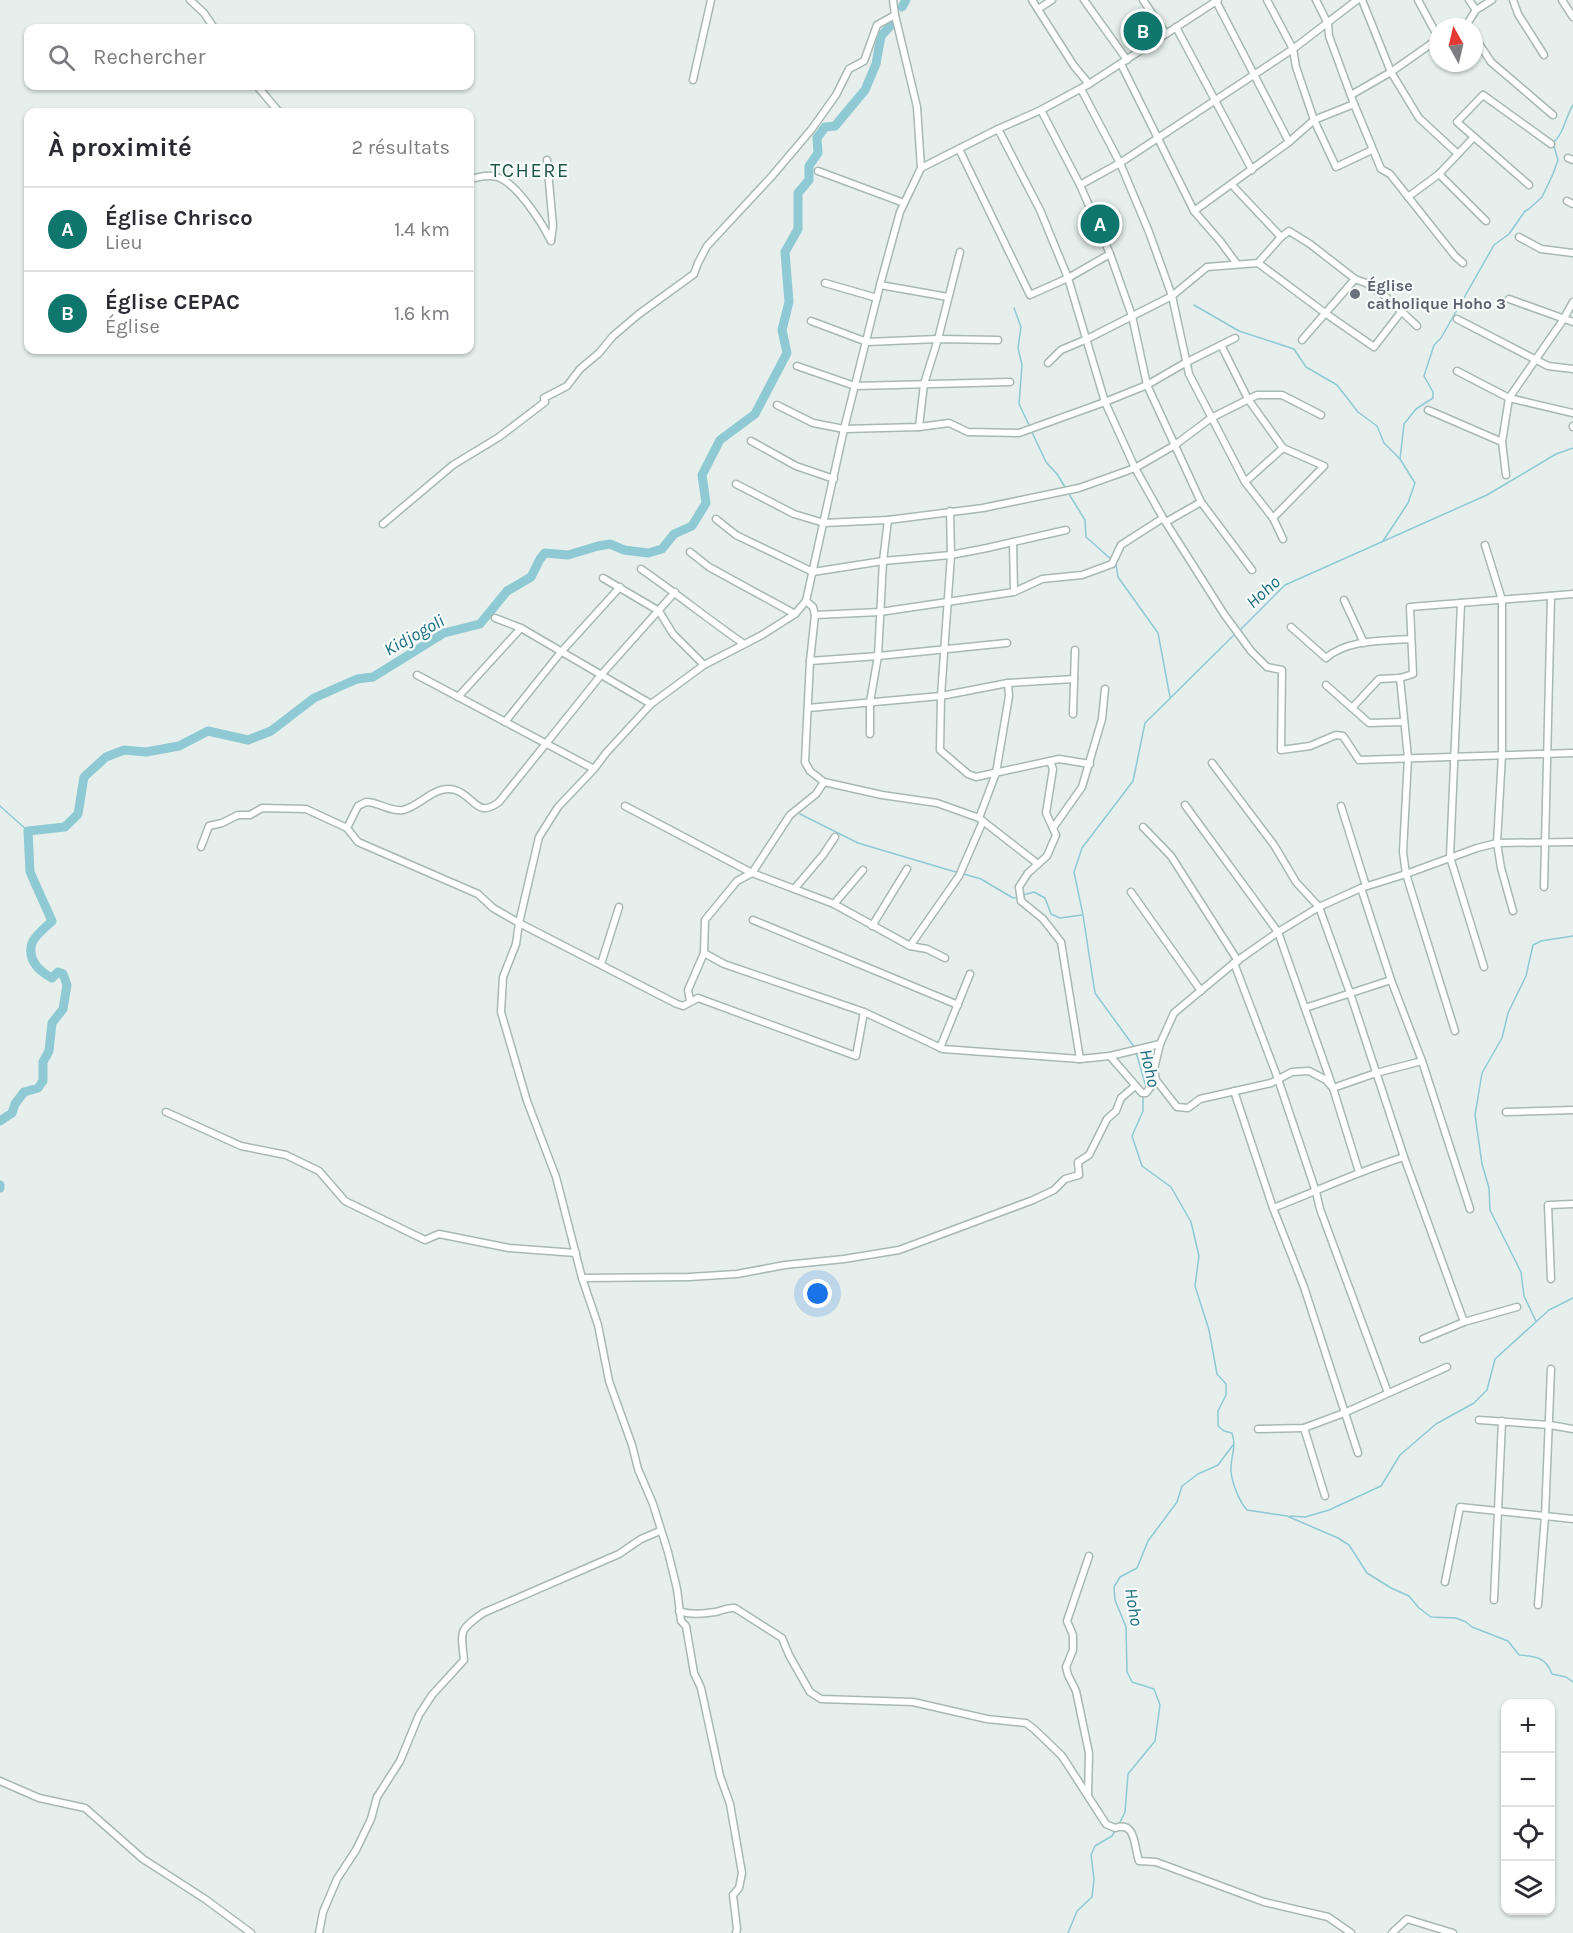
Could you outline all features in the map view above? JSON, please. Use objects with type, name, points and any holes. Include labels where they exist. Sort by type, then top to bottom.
[{"type":"street","points":[[190,0],[204,13],[211,24]]},
{"type":"street","points":[[693,80],[711,0]]},
{"type":"street","points":[[736,1933],[733,1895],[739,1888],[742,1873],[730,1804],[720,1776],[701,1688],[694,1673],[686,1626],[681,1621],[668,1552],[609,1381],[598,1325],[582,1278],[556,1177],[527,1101],[501,1012],[503,977],[516,944],[539,837],[558,807],[651,704],[704,665],[744,645],[795,614],[807,601],[844,429],[880,285],[903,204],[921,168],[917,107],[893,0]]},
{"type":"street","points":[[1032,0],[1074,66],[1089,84]]},
{"type":"street","points":[[1038,9],[1052,0]]},
{"type":"street","points":[[1084,0],[1124,62],[1194,211],[1237,264]]},
{"type":"street","points":[[1143,0],[1166,34]]},
{"type":"street","points":[[1267,0],[1293,49],[1296,66],[1314,120],[1336,167],[1372,150]]},
{"type":"street","points":[[1316,0],[1328,24],[1329,36],[1354,104],[1382,169],[1390,174],[1462,263]]},
{"type":"street","points":[[1080,185],[1120,164],[1293,49],[1357,0]]},
{"type":"street","points":[[1362,0],[1391,72],[1419,118],[1458,154]]},
{"type":"street","points":[[1418,0],[1429,21]]},
{"type":"street","points":[[1469,0],[1476,10]]},
{"type":"street","points":[[1471,18],[1476,10],[1492,0]]},
{"type":"street","points":[[1513,0],[1518,14],[1544,55]]},
{"type":"street","points":[[1562,0],[1573,17]]},
{"type":"street","points":[[921,168],[1081,89],[1217,1],[1289,142]]},
{"type":"street","points":[[383,524],[453,465],[499,437],[545,402],[544,398],[567,386],[580,369],[599,353],[613,336],[694,274],[707,246],[811,130],[836,95],[849,69],[864,62],[878,25],[895,15]]},
{"type":"street","points":[[1176,27],[1252,170]]},
{"type":"street","points":[[1351,95],[1391,72],[1429,45]]},
{"type":"street","points":[[1483,50],[1491,62],[1553,115]]},
{"type":"street","points":[[1081,89],[1120,164],[1149,232],[1172,296],[1189,374],[1245,482],[1273,518],[1283,539]]},
{"type":"street","points":[[260,90],[276,108]]},
{"type":"street","points":[[1529,185],[1457,122],[1483,95],[1551,144]]},
{"type":"street","points":[[1194,211],[1289,142],[1314,120],[1354,104]]},
{"type":"street","points":[[1041,110],[1080,185],[1110,254],[1132,316],[1147,385],[1202,502],[1252,570]]},
{"type":"street","points":[[998,129],[1040,210],[1068,278],[1105,402],[1135,468],[1224,614],[1251,651],[1267,667],[1282,670],[1281,750],[1310,746],[1336,735],[1343,736],[1359,760],[1573,753]]},
{"type":"street","points":[[1408,196],[1438,174],[1474,137]]},
{"type":"street","points":[[959,149],[1030,295],[1068,278],[1110,254]]},
{"type":"street","points":[[474,178],[500,177],[510,185],[533,209],[551,241],[553,226],[547,160]]},
{"type":"street","points":[[818,171],[903,204]]},
{"type":"street","points":[[1438,174],[1486,221]]},
{"type":"street","points":[[1232,185],[1281,237]]},
{"type":"street","points":[[1048,363],[1061,350],[1172,296],[1207,267],[1258,262],[1289,231],[1310,244],[1355,279],[1366,283],[1385,296],[1417,327]]},
{"type":"street","points":[[1519,237],[1541,249],[1573,253]]},
{"type":"street","points":[[919,427],[924,384],[960,252]]},
{"type":"street","points":[[1258,262],[1374,347],[1401,312]]},
{"type":"street","points":[[1302,340],[1355,279]]},
{"type":"street","points":[[825,283],[877,298]]},
{"type":"street","points":[[880,285],[948,297]]},
{"type":"street","points":[[1509,299],[1573,322]]},
{"type":"street","points":[[1506,475],[1502,442],[1509,398],[1573,302]]},
{"type":"street","points":[[1457,319],[1548,366],[1573,369]]},
{"type":"street","points":[[811,321],[867,342],[938,339],[998,340]]},
{"type":"street","points":[[777,405],[813,423],[844,429],[919,427],[949,423],[968,432],[1019,434],[1147,385],[1235,338]]},
{"type":"street","points":[[1221,345],[1248,399],[1283,448],[1324,466],[1273,518]]},
{"type":"street","points":[[797,366],[855,386],[1010,381]]},
{"type":"street","points":[[1457,371],[1509,398],[1573,413]]},
{"type":"street","points":[[736,484],[794,514],[824,524],[888,520],[983,508],[1079,488],[1135,468],[1175,445],[1212,418],[1257,395],[1282,395],[1321,415]]},
{"type":"street","points":[[1428,410],[1502,442]]},
{"type":"street","points":[[751,441],[796,466],[834,478]]},
{"type":"street","points":[[1245,482],[1283,448]]},
{"type":"street","points":[[814,615],[880,612],[1014,592],[1042,579],[1082,575],[1113,562],[1121,545],[1202,502]]},
{"type":"street","points":[[950,511],[951,555],[941,696],[940,750],[968,774],[976,777],[1050,760],[1059,759],[1090,764]]},
{"type":"street","points":[[716,519],[736,536],[813,572],[883,561],[951,555],[1066,530]]},
{"type":"street","points":[[870,734],[870,702],[878,656],[883,561],[888,520]]},
{"type":"street","points":[[1013,542],[1014,592]]},
{"type":"street","points":[[1485,545],[1502,600],[1502,755],[1497,843],[1500,868],[1513,911]]},
{"type":"street","points":[[690,552],[709,567],[795,614]]},
{"type":"street","points":[[641,569],[744,645]]},
{"type":"street","points":[[603,578],[659,611],[673,634],[704,665]]},
{"type":"street","points":[[505,722],[561,652],[620,587]]},
{"type":"street","points":[[347,828],[358,806],[366,802],[396,811],[409,808],[440,790],[456,790],[481,808],[488,809],[499,802],[601,675],[675,592]]},
{"type":"street","points":[[1352,708],[1379,679],[1400,678],[1413,674],[1410,607],[1573,594]]},
{"type":"street","points":[[1544,887],[1551,596]]},
{"type":"street","points":[[1344,600],[1364,643]]},
{"type":"street","points":[[807,601],[813,607],[814,615],[805,762],[810,771],[824,782],[882,795],[937,803],[981,820],[1038,864]]},
{"type":"street","points":[[1461,603],[1450,857],[1484,967]]},
{"type":"street","points":[[495,618],[520,628],[651,704]]},
{"type":"street","points":[[1291,627],[1326,658],[1334,650],[1364,643],[1411,639]]},
{"type":"street","points":[[458,697],[520,628]]},
{"type":"street","points":[[810,661],[1008,643]]},
{"type":"street","points":[[1073,714],[1075,650]]},
{"type":"street","points":[[417,675],[594,769]]},
{"type":"street","points":[[1400,678],[1408,758],[1403,852],[1406,874],[1455,1031]]},
{"type":"street","points":[[808,708],[941,696],[1008,683],[1074,679]]},
{"type":"street","points":[[910,946],[959,876],[981,820],[996,773],[1009,696],[1008,683]]},
{"type":"street","points":[[1326,685],[1369,723],[1404,722]]},
{"type":"street","points":[[1053,828],[1082,787],[1102,718],[1105,689]]},
{"type":"street","points":[[1050,760],[1053,769],[1046,813],[1056,835],[1047,856],[1028,873],[1019,887],[1022,901],[1043,919],[1061,942],[1080,1059]]},
{"type":"street","points":[[1212,763],[1274,844],[1296,882],[1319,907],[1404,1157],[1464,1322]]},
{"type":"street","points":[[690,1001],[688,990],[704,952],[705,920],[737,881],[752,873],[790,815],[816,794],[824,782]]},
{"type":"street","points":[[1185,805],[1278,932],[1333,1088],[1359,1172]]},
{"type":"street","points":[[625,806],[752,873],[834,904],[910,946],[927,949],[945,958]]},
{"type":"street","points":[[1341,806],[1391,980],[1422,1061],[1470,1209]]},
{"type":"street","points":[[201,848],[209,826],[222,823],[238,815],[250,815],[262,808],[306,809],[347,828],[358,842],[478,894],[493,908],[519,923],[677,1004],[683,1006],[698,998],[856,1056],[864,1012]]},
{"type":"street","points":[[1143,827],[1171,856],[1236,962],[1278,1079],[1320,1209],[1388,1393]]},
{"type":"street","points":[[795,888],[824,855],[835,837]]},
{"type":"street","points":[[1333,1088],[1326,1080],[1309,1071],[1292,1072],[1271,1083],[1200,1099],[1188,1108],[1177,1107],[1156,1080],[1154,1069],[1160,1044],[1174,1013],[1236,962],[1278,932],[1319,907],[1363,887],[1497,843],[1573,842]]},
{"type":"street","points":[[872,926],[907,869]]},
{"type":"street","points":[[834,904],[863,870]]},
{"type":"street","points":[[1131,892],[1201,991]]},
{"type":"street","points":[[602,964],[619,907]]},
{"type":"street","points":[[753,920],[958,1005]]},
{"type":"street","points":[[704,952],[724,964],[864,1012],[940,1048],[1080,1059],[1128,1053],[1160,1044]]},
{"type":"street","points":[[940,1048],[970,974]]},
{"type":"street","points":[[1305,1008],[1391,980]]},
{"type":"street","points":[[1110,1056],[1135,1086],[1144,1093],[1156,1080]]},
{"type":"street","points":[[1333,1088],[1376,1073],[1422,1061]]},
{"type":"street","points":[[582,1278],[737,1275],[785,1265],[899,1250],[1033,1200],[1054,1190],[1065,1179],[1079,1175],[1078,1162],[1089,1155],[1107,1119],[1116,1111],[1121,1098],[1135,1086]]},
{"type":"street","points":[[1234,1091],[1273,1208],[1304,1287],[1358,1453]]},
{"type":"street","points":[[1506,1112],[1573,1110]]},
{"type":"street","points":[[166,1112],[241,1146],[286,1155],[319,1171],[345,1201],[425,1240],[439,1234],[509,1248],[576,1253]]},
{"type":"street","points":[[1273,1208],[1359,1172],[1404,1157]]},
{"type":"street","points":[[1551,1279],[1548,1205],[1573,1204]]},
{"type":"street","points":[[1423,1339],[1464,1322],[1517,1307]]},
{"type":"street","points":[[1258,1429],[1304,1428],[1344,1413],[1447,1367]]},
{"type":"street","points":[[1538,1605],[1545,1516],[1551,1369]]},
{"type":"street","points":[[1479,1420],[1573,1429]]},
{"type":"street","points":[[1494,1600],[1502,1421]]},
{"type":"street","points":[[1304,1428],[1325,1496]]},
{"type":"street","points":[[1445,1582],[1460,1507],[1573,1520]]},
{"type":"street","points":[[319,1933],[323,1912],[337,1879],[356,1850],[370,1820],[377,1797],[400,1761],[419,1715],[432,1695],[464,1660],[461,1634],[464,1627],[483,1613],[619,1554],[641,1539],[660,1531]]},
{"type":"street","points":[[1088,1795],[1089,1753],[1076,1691],[1066,1667],[1073,1650],[1073,1635],[1068,1621],[1089,1556]]},
{"type":"street","points":[[679,1611],[687,1614],[735,1608],[782,1638],[810,1692],[821,1699],[913,1702],[987,1719],[1026,1723],[1062,1756],[1106,1824],[1115,1828],[1121,1825],[1129,1828],[1139,1861],[1156,1862],[1264,1902],[1328,1917],[1351,1933]]},
{"type":"street","points":[[0,1781],[39,1798],[85,1808],[143,1859],[252,1933]]},
{"type":"street","points":[[1392,1933],[1407,1919],[1453,1933]]},
{"type":"waterway","name":"Kidjogoli","points":[[902,7],[906,0]]},
{"type":"waterway","name":"Kidjogoli","points":[[0,1121],[12,1113],[15,1104],[24,1092],[38,1088],[43,1081],[43,1062],[49,1051],[52,1023],[63,1009],[67,985],[63,974],[58,972],[52,978],[35,964],[31,955],[33,940],[52,921],[30,872],[28,831],[65,827],[78,814],[84,777],[106,757],[124,750],[146,752],[179,746],[208,731],[248,740],[271,731],[314,698],[357,679],[373,677],[444,633],[480,624],[507,591],[531,577],[545,553],[568,555],[610,544],[624,550],[648,553],[662,549],[674,534],[692,526],[706,503],[702,475],[720,440],[755,414],[787,353],[782,330],[789,302],[785,252],[798,229],[798,193],[809,180],[809,166],[818,153],[817,138],[825,127],[835,126],[865,90],[876,64],[881,36],[893,23]]},
{"type":"waterway","points":[[1400,459],[1404,424],[1416,409],[1433,398],[1433,392],[1424,376],[1434,345],[1441,338],[1494,245],[1509,234],[1525,211],[1542,197],[1558,160],[1553,143],[1560,135],[1573,105]]},
{"type":"waterway","points":[[1194,305],[1239,331],[1294,349],[1306,367],[1337,385],[1358,412],[1377,426],[1384,443],[1400,459],[1415,483],[1408,503],[1383,541]]},
{"type":"waterway","points":[[1014,308],[1021,327],[1018,348],[1022,365],[1019,404],[1029,425]]},
{"type":"waterway","points":[[1031,430],[1046,462],[1065,487]]},
{"type":"waterway","name":"Hoho","points":[[1240,630],[1285,585],[1487,495],[1556,454],[1573,448]]},
{"type":"waterway","points":[[1069,494],[1085,520],[1086,537],[1112,560]]},
{"type":"waterway","points":[[1116,564],[1118,577],[1158,633],[1170,697]]},
{"type":"waterway","name":"Hoho","points":[[1135,1048],[1095,993],[1074,872],[1082,848],[1133,781],[1145,723],[1236,633]]},
{"type":"waterway","points":[[0,806],[28,831]]},
{"type":"waterway","points":[[800,814],[858,843],[959,873]]},
{"type":"waterway","points":[[964,874],[981,879],[1013,898],[1019,897]]},
{"type":"waterway","points":[[1023,895],[1034,892],[1045,898],[1051,914],[1060,918],[1082,915]]},
{"type":"waterway","points":[[1536,1321],[1524,1296],[1521,1272],[1490,1210],[1489,1188],[1482,1164],[1475,1115],[1482,1073],[1502,1038],[1508,1013],[1526,976],[1533,945],[1541,941],[1573,936]]},
{"type":"waterway","name":"Hoho","points":[[1136,1052],[1146,1087],[1144,1091]]},
{"type":"waterway","points":[[1143,1096],[1143,1111],[1132,1136],[1142,1166],[1171,1187],[1191,1222],[1199,1256],[1195,1286],[1209,1330],[1217,1374],[1226,1384],[1226,1395],[1218,1411],[1218,1426],[1232,1433],[1234,1443],[1232,1476],[1236,1492],[1244,1506],[1247,1510],[1287,1516],[1338,1538],[1349,1545],[1367,1573],[1409,1596],[1431,1617],[1456,1618],[1508,1641],[1519,1655],[1539,1658],[1547,1664],[1552,1674],[1566,1677],[1573,1682]]},
{"type":"waterway","points":[[1290,1516],[1305,1517],[1329,1510],[1381,1486],[1400,1455],[1436,1424],[1474,1403],[1487,1390],[1495,1359],[1549,1310],[1573,1298]]},
{"type":"waterway","name":"Hoho","points":[[1119,1824],[1125,1812],[1128,1774],[1155,1741],[1160,1705],[1154,1689],[1132,1682],[1127,1672],[1126,1627],[1115,1600],[1114,1587],[1120,1577],[1137,1568],[1148,1541],[1177,1502],[1182,1486],[1198,1474],[1218,1465],[1233,1445]]},
{"type":"waterway","name":"Hoho","points":[[1068,1933],[1077,1911],[1092,1897],[1094,1879],[1091,1855],[1095,1846],[1112,1836],[1115,1831]]},
{"type":"place","name":"Église CEPAC","points":[[1143,31]]},
{"type":"place","name":"Église Chrisco","points":[[1100,224]]},
{"type":"place","name":"Église catholique Hoho 3","points":[[1355,294]]},
{"type":"district","name":"TCHERE","points":[[530,170]]}]
